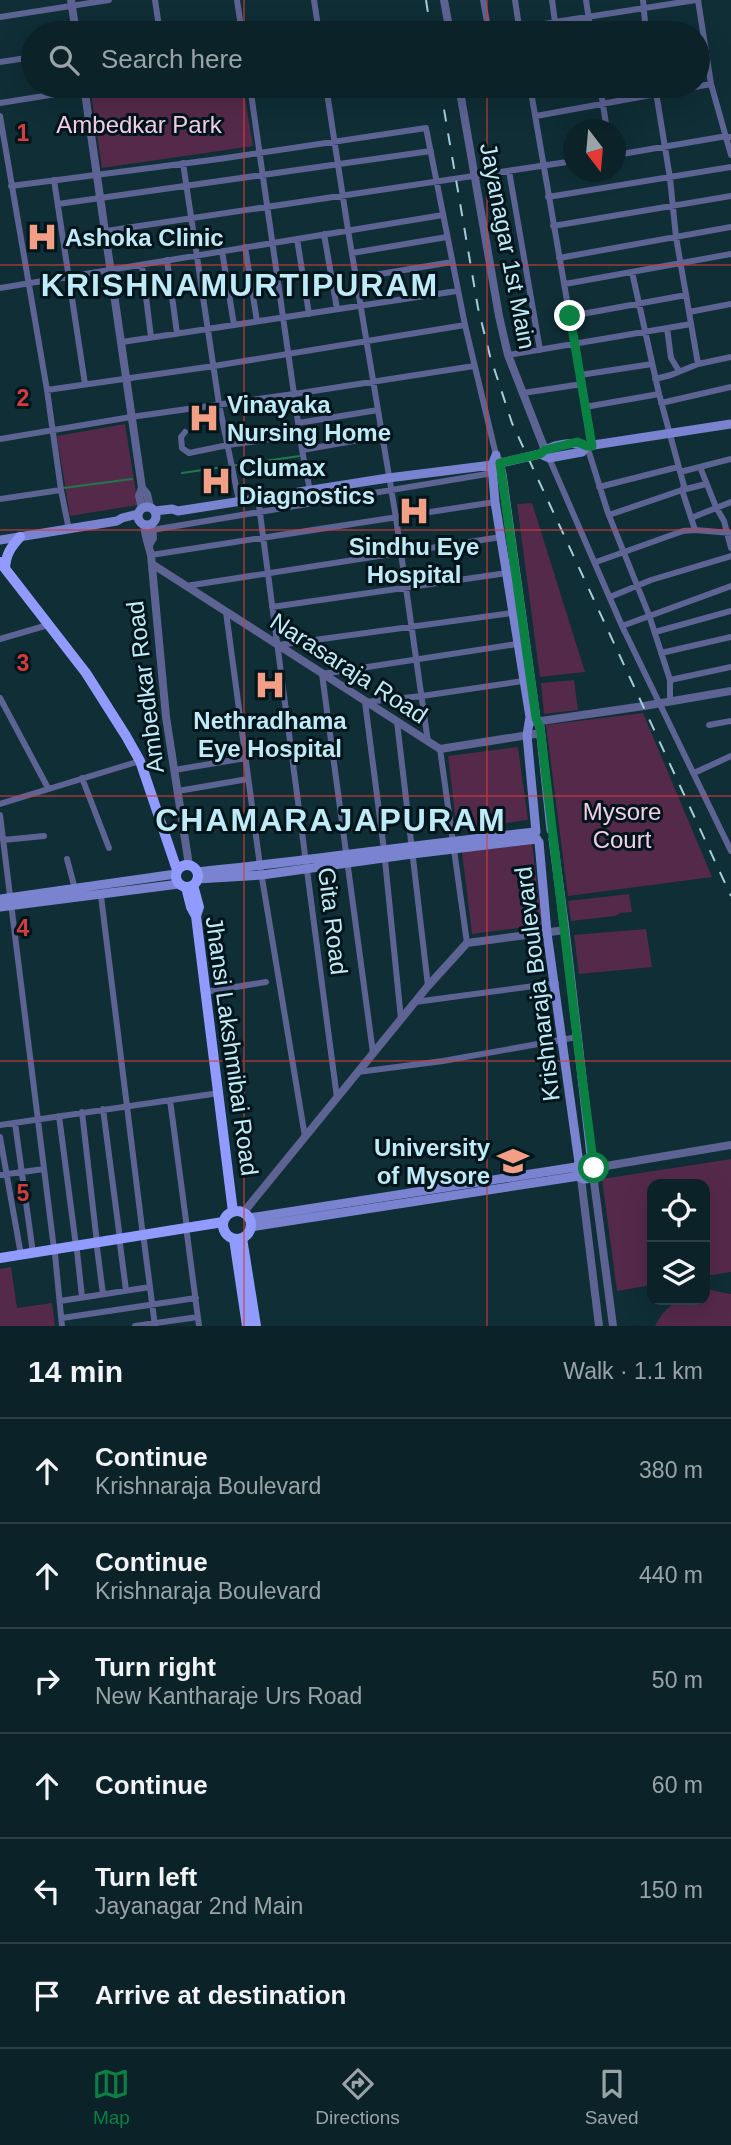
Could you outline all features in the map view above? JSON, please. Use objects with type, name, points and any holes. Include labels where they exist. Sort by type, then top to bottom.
[{"type":"main road","points":[[0,540],[69,530],[122,518],[148,517],[172,509],[495,464],[545,454],[577,442],[589,446],[731,424]]},
{"type":"main road","name":"Krishnaraja Boulevard","points":[[495,464],[495,502],[523,681],[530,717],[541,733],[593,1169]]},
{"type":"main road","name":"Krishnaraja Boulevard","points":[[495,464],[533,723],[527,735],[547,933],[579,1171]]},
{"type":"main road","points":[[20,537],[10,548],[3,565],[86,673],[126,736],[187,877]]},
{"type":"main road","points":[[0,907],[7,901],[75,889],[261,871],[453,845],[538,838],[546,844],[552,834],[543,827],[538,838]]},
{"type":"main road","points":[[7,901],[100,896],[187,877]]},
{"type":"main road","name":"Jhansi Lakshmibai Road","points":[[187,877],[199,907],[196,915],[219,1093],[244,1218]]},
{"type":"main road","points":[[584,1161],[593,1169],[587,1179],[579,1171],[584,1161]]},
{"type":"main road","points":[[244,1218],[246,1236],[238,1239],[227,1236],[223,1226],[227,1216],[244,1218],[579,1171]]},
{"type":"main road","points":[[0,1260],[223,1226]]},
{"type":"main road","points":[[238,1239],[247,1326]]},
{"type":"main road","points":[[238,1239],[256,1326]]},
{"type":"main road","points":[[0,1260],[33,1253],[55,1252]]},
{"type":"street","points":[[0,17],[71,3],[109,0]]},
{"type":"street","points":[[155,0],[158,21]]},
{"type":"street","points":[[237,0],[240,21]]},
{"type":"street","points":[[314,0],[317,21]]},
{"type":"street","points":[[444,0],[448,21]]},
{"type":"street","points":[[483,0],[487,21]]},
{"type":"street","points":[[514,0],[517,21]]},
{"type":"street","points":[[552,0],[555,21]]},
{"type":"street","points":[[586,0],[590,21]]},
{"type":"street","points":[[564,21],[589,18],[643,4],[695,0],[699,21]]},
{"type":"street","points":[[71,3],[74,21]]},
{"type":"street","points":[[0,62],[21,59]]},
{"type":"street","points":[[710,79],[729,137],[731,155]]},
{"type":"street","points":[[0,103],[28,98]]},
{"type":"street","name":"Ambedkar Road","points":[[86,98],[142,488],[139,496],[148,517],[145,539],[149,545],[151,560],[166,717],[178,791],[187,877]]},
{"type":"street","points":[[252,98],[271,243],[310,491]]},
{"type":"street","points":[[328,98],[396,518],[428,742]]},
{"type":"street","name":"Jayanagar 1st Main","points":[[461,98],[508,355],[545,454]]},
{"type":"street","points":[[532,98],[582,384],[589,446],[599,487],[639,585],[662,653],[670,680],[670,702]]},
{"type":"street","points":[[602,98],[605,119]]},
{"type":"street","points":[[536,116],[603,105],[628,98]]},
{"type":"street","points":[[657,98],[680,264],[698,364]]},
{"type":"street","points":[[0,116],[69,530]]},
{"type":"street","points":[[11,186],[335,143],[426,128],[457,290],[495,464],[390,489],[260,511],[148,517]]},
{"type":"street","points":[[626,153],[729,137]]},
{"type":"street","points":[[58,204],[431,151]]},
{"type":"street","points":[[183,163],[219,404],[239,501]]},
{"type":"street","points":[[106,231],[563,163]]},
{"type":"street","points":[[548,197],[731,167]]},
{"type":"street","points":[[509,171],[540,350]]},
{"type":"street","points":[[54,180],[85,384]]},
{"type":"street","points":[[553,226],[731,196]]},
{"type":"street","points":[[0,288],[443,215]]},
{"type":"street","points":[[559,258],[731,227]]},
{"type":"street","points":[[324,234],[337,309]]},
{"type":"street","points":[[352,253],[447,237]]},
{"type":"street","points":[[297,239],[309,314]]},
{"type":"street","points":[[245,247],[257,321]]},
{"type":"street","points":[[222,251],[233,325]]},
{"type":"street","points":[[565,285],[731,254]]},
{"type":"street","points":[[167,260],[177,333]]},
{"type":"street","points":[[356,278],[452,262]]},
{"type":"street","points":[[142,265],[151,337]]},
{"type":"street","points":[[632,272],[655,379],[684,486],[682,490],[695,530]]},
{"type":"street","points":[[122,342],[457,290]]},
{"type":"street","points":[[570,316],[686,295]]},
{"type":"street","points":[[689,312],[731,304]]},
{"type":"street","points":[[508,355],[691,324]]},
{"type":"street","points":[[47,390],[127,380],[465,325]]},
{"type":"street","points":[[667,328],[671,358],[678,370]]},
{"type":"street","points":[[655,379],[698,364],[731,357]]},
{"type":"street","points":[[580,376],[652,364]]},
{"type":"street","points":[[0,439],[131,416],[474,366]]},
{"type":"street","points":[[523,393],[582,384]]},
{"type":"street","points":[[661,403],[731,387]]},
{"type":"street","points":[[585,407],[659,394]]},
{"type":"street","points":[[298,423],[378,410]]},
{"type":"street","points":[[185,432],[181,437],[182,448],[189,453],[300,435]]},
{"type":"street","points":[[302,450],[382,436]]},
{"type":"street","points":[[545,454],[596,562],[622,626],[731,851]]},
{"type":"street","points":[[599,487],[731,459]]},
{"type":"street","points":[[700,467],[716,508],[727,520],[731,548]]},
{"type":"street","points":[[609,515],[706,484]]},
{"type":"street","points":[[0,499],[62,493]]},
{"type":"street","name":"Gita Road","points":[[258,498],[337,1098]]},
{"type":"street","points":[[151,560],[264,538],[495,502]]},
{"type":"street","points":[[691,518],[731,502]]},
{"type":"street","points":[[596,562],[683,531],[729,533]]},
{"type":"street","points":[[186,586],[501,537]]},
{"type":"street","points":[[610,597],[731,556]]},
{"type":"street","name":"Narasaraja Road","points":[[151,560],[186,586],[440,750],[541,733]]},
{"type":"street","points":[[272,607],[506,573]]},
{"type":"street","points":[[622,626],[731,586]]},
{"type":"street","points":[[655,632],[731,611]]},
{"type":"street","points":[[226,612],[261,871],[305,1137]]},
{"type":"street","points":[[277,645],[512,614]]},
{"type":"street","points":[[0,639],[48,625]]},
{"type":"street","points":[[662,653],[731,637]]},
{"type":"street","points":[[373,1053],[323,674],[517,644]]},
{"type":"street","points":[[670,680],[731,667]]},
{"type":"street","points":[[401,1019],[365,702],[523,681]]},
{"type":"street","points":[[533,723],[731,691]]},
{"type":"street","points":[[0,698],[48,788]]},
{"type":"street","points":[[709,725],[731,721]]},
{"type":"street","points":[[397,722],[428,986]]},
{"type":"street","points":[[440,750],[467,943]]},
{"type":"street","points":[[694,773],[731,755]]},
{"type":"street","points":[[174,770],[246,758]]},
{"type":"street","points":[[0,804],[139,761]]},
{"type":"street","points":[[82,778],[109,848]]},
{"type":"street","points":[[178,791],[248,779]]},
{"type":"street","points":[[0,815],[7,901],[55,1252],[62,1322],[195,1298]]},
{"type":"street","points":[[3,839],[44,836]]},
{"type":"street","points":[[67,859],[75,889]]},
{"type":"street","points":[[100,896],[154,1325]]},
{"type":"street","points":[[244,1218],[305,1137],[414,1002],[467,943],[565,930]]},
{"type":"street","points":[[205,992],[266,982]]},
{"type":"street","points":[[414,1002],[555,983]]},
{"type":"street","points":[[358,1072],[443,1061],[576,1037]]},
{"type":"street","points":[[0,1125],[219,1093]]},
{"type":"street","points":[[170,1100],[199,1326]]},
{"type":"street","points":[[103,1110],[126,1290]]},
{"type":"street","points":[[82,1112],[103,1294]]},
{"type":"street","points":[[59,1116],[82,1297]]},
{"type":"street","points":[[15,1123],[33,1253]]},
{"type":"street","points":[[0,1137],[3,1175],[20,1255]]},
{"type":"street","points":[[593,1169],[731,1145]]},
{"type":"street","points":[[3,1175],[44,1168]]},
{"type":"street","name":"Krishnaraja Boulevard","points":[[593,1169],[613,1326]]},
{"type":"street","name":"Krishnaraja Boulevard","points":[[579,1171],[599,1326]]},
{"type":"street","points":[[60,1301],[150,1287]]},
{"type":"street","points":[[135,1326],[198,1317]]},
{"type":"green space","name":"Ambedkar Park","points":[[92,98],[245,98],[253,146],[102,168]]},
{"type":"green space","points":[[125,424],[138,505],[70,516],[57,436]]},
{"type":"green space","points":[[532,503],[585,672],[540,677],[517,504]]},
{"type":"green space","points":[[574,680],[578,710],[544,714],[541,683]]},
{"type":"green space","name":"Mysore Court","points":[[643,713],[712,877],[568,896],[546,725]]},
{"type":"green space","points":[[518,747],[528,820],[457,830],[448,756]]},
{"type":"green space","points":[[532,844],[542,925],[472,934],[462,852]]},
{"type":"green space","points":[[629,894],[632,912],[571,921],[568,901]]},
{"type":"green space","points":[[646,929],[652,967],[579,974],[574,935]]},
{"type":"green space","points":[[731,1159],[731,1272],[710,1275],[710,1179],[647,1179],[647,1286],[617,1291],[602,1179]]},
{"type":"green space","points":[[11,1267],[17,1308],[52,1303],[55,1326],[0,1326],[0,1269]]},
{"type":"green space","points":[[710,1290],[731,1294],[731,1326],[655,1326],[670,1307],[710,1305]]},
{"type":"waterway","points":[[182,473],[300,456]]},
{"type":"waterway","points":[[63,488],[132,479]]},
{"type":"railway","points":[[426,0],[429,21]]},
{"type":"railway","points":[[442,98],[478,308],[490,356],[512,423],[731,896]]},
{"type":"place","name":"Ashoka Clinic","points":[[42,237]]},
{"type":"place","name":"Vinayaka Nursing Home","points":[[204,418]]},
{"type":"place","name":"Clumax Diagnostics","points":[[216,481]]},
{"type":"place","name":"Sindhu Eye Hospital","points":[[414,511]]},
{"type":"place","name":"Nethradhama Eye Hospital","points":[[270,685]]},
{"type":"place","name":"University of Mysore","points":[[513,1161]]},
{"type":"district","name":"KRISHNAMURTIPURAM","points":[[240,285]]},
{"type":"district","name":"CHAMARAJAPURAM","points":[[331,820]]},
{"type":"route","points":[[570,316],[592,446],[577,442],[500,463],[536,718],[540,727],[594,1168]]}]
